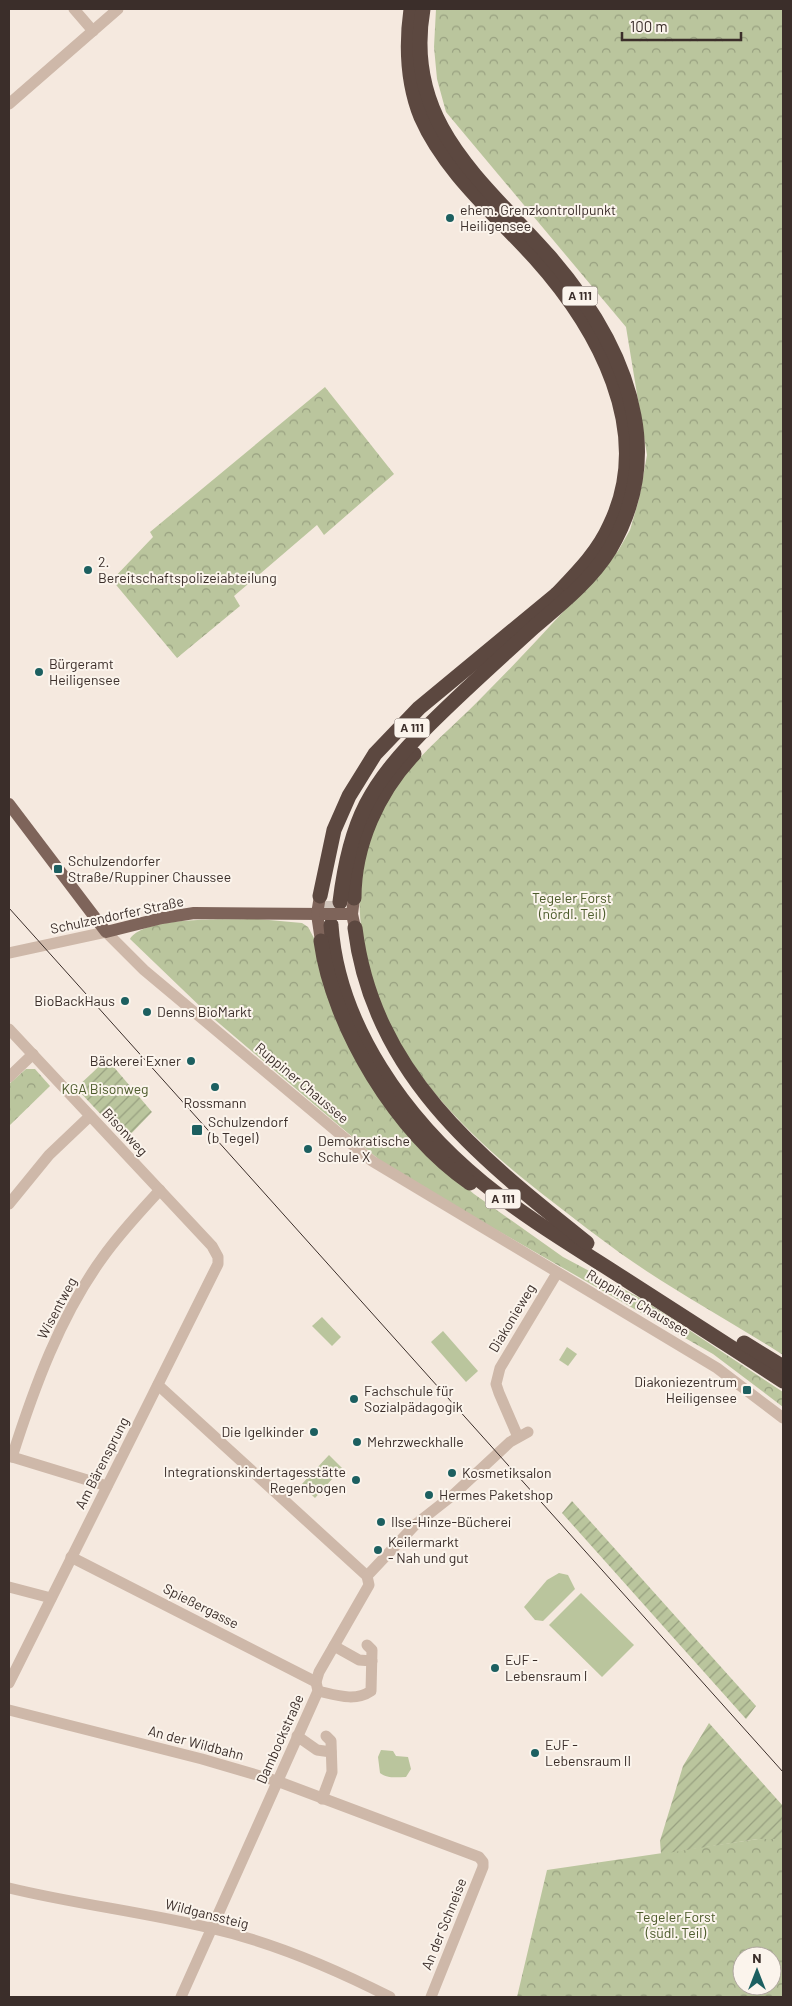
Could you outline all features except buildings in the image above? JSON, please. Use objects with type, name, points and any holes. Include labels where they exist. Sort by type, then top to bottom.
[{"type":"highway","name":"A 111","points":[[411,9],[408,53],[410,79],[417,106],[430,134],[456,173],[536,259],[576,309],[604,360],[620,406],[626,456],[619,503],[600,544],[560,598]]},
{"type":"highway","name":"A 111","points":[[423,9],[420,50],[422,76],[428,99],[440,128],[452,148],[473,174],[549,256],[584,301],[614,353],[633,409],[636,429],[637,469],[632,498],[623,525],[609,551],[585,581],[560,598],[422,718],[397,744],[373,774],[352,811],[334,873],[338,912],[336,963],[357,1023],[388,1079],[448,1152],[507,1202],[783,1381]]},
{"type":"highway","points":[[560,598],[408,761],[376,808],[364,836],[356,868],[338,912],[361,966],[377,1015],[392,1046],[420,1088],[477,1151],[587,1243],[783,1367]]},
{"type":"highway","points":[[321,941],[334,994],[353,1039],[382,1089],[427,1147],[457,1174],[531,1226],[572,1252],[628,1281]]},
{"type":"main road","name":"Ruppiner Chaussee","points":[[9,804],[106,932]]},
{"type":"main road","name":"Schulzendorfer Straße","points":[[106,932],[162,918],[194,913],[338,912]]},
{"type":"main road","points":[[321,941],[338,912]]},
{"type":"street","points":[[74,9],[93,31]]},
{"type":"street","points":[[9,104],[118,9]]},
{"type":"street","name":"Schulzendorfer Straße","points":[[9,953],[106,932]]},
{"type":"street","name":"Ruppiner Chaussee","points":[[106,932],[144,970],[372,1162],[717,1368],[783,1418]]},
{"type":"street","name":"Bisonweg","points":[[9,1029],[212,1246],[218,1257]]},
{"type":"street","points":[[9,1077],[33,1054]]},
{"type":"street","points":[[9,1204],[49,1155],[90,1116]]},
{"type":"street","name":"Wisentweg","points":[[10,1457],[49,1357],[74,1303],[102,1259],[160,1190]]},
{"type":"street","name":"Am Bärensprung","points":[[9,1683],[218,1264],[218,1257]]},
{"type":"street","name":"Diakonieweg","points":[[367,1576],[416,1524],[454,1495],[523,1434],[498,1393],[496,1384],[500,1368],[557,1273]]},
{"type":"street","points":[[158,1385],[367,1576]]},
{"type":"street","points":[[10,1457],[107,1486]]},
{"type":"street","name":"Spießergasse","points":[[72,1558],[336,1696],[363,1696],[371,1691],[372,1661]]},
{"type":"street","name":"Dambockstraße","points":[[181,1997],[297,1736],[334,1646],[367,1592],[369,1586],[367,1576]]},
{"type":"street","points":[[9,1587],[51,1598]]},
{"type":"street","points":[[334,1646],[359,1660],[372,1661],[372,1650],[367,1645]]},
{"type":"street","name":"An der Wildbahn","points":[[9,1710],[202,1759],[277,1781],[479,1857],[483,1862]]},
{"type":"street","points":[[297,1736],[317,1750],[331,1752]]},
{"type":"street","points":[[322,1799],[332,1772],[331,1742],[326,1736]]},
{"type":"street","name":"An der Schneise","points":[[431,1997],[483,1862]]},
{"type":"street","name":"Wildganssteig","points":[[9,1888],[75,1903],[212,1928],[313,1962],[390,1997]]},
{"type":"green space","name":"Tegeler Forst (nördl. Teil)","points":[[436,9],[783,9],[783,1355],[660,1280],[620,1253],[570,1216],[488,1148],[458,1119],[430,1087],[406,1053],[386,1016],[371,977],[360,918],[360,887],[368,839],[380,810],[390,793],[415,762],[520,658],[618,551],[630,530],[639,499],[647,455],[626,327],[446,112],[437,79],[434,47]]},
{"type":"green space","points":[[325,387],[394,474],[324,535],[317,525],[234,596],[240,606],[177,658],[112,580],[153,537],[150,532]]},
{"type":"green space","points":[[210,919],[258,919],[302,923],[308,927],[434,1160],[474,1194],[563,1257],[642,1299],[783,1392],[783,1407],[713,1354],[390,1169],[207,1013],[130,939],[138,931],[170,922]]},
{"type":"green space","name":"KGA Bisonweg","points":[[107,1059],[152,1112],[125,1140],[76,1088]]},
{"type":"green space","points":[[26,1069],[35,1069],[50,1086],[9,1126],[9,1084]]},
{"type":"green space","points":[[322,1317],[341,1337],[332,1346],[312,1326]]},
{"type":"green space","points":[[443,1331],[478,1371],[466,1382],[431,1342]]},
{"type":"green space","points":[[567,1347],[577,1354],[568,1366],[559,1360]]},
{"type":"green space","points":[[329,1455],[342,1468],[315,1498],[301,1485]]},
{"type":"green space","points":[[572,1501],[756,1706],[746,1719],[562,1513]]},
{"type":"green space","points":[[559,1573],[568,1575],[575,1589],[543,1621],[535,1620],[524,1607],[547,1580]]},
{"type":"green space","points":[[581,1593],[634,1645],[602,1677],[549,1625]]},
{"type":"green space","points":[[709,1723],[783,1806],[783,1839],[758,1839],[661,1854],[660,1841],[683,1766]]},
{"type":"green space","points":[[381,1750],[393,1751],[396,1756],[408,1757],[411,1769],[406,1777],[389,1777],[380,1773],[378,1757]]},
{"type":"green space","name":"Tegeler Forst (südl. Teil)","points":[[758,1839],[783,1839],[783,1997],[517,1997],[547,1870]]},
{"type":"tunnel","points":[[331,901],[331,925]]},
{"type":"tram line","points":[[9,908],[783,1772]]},
{"type":"place","name":"ehem. Grenzkontrollpunkt Heiligensee","points":[[450,218]]},
{"type":"place","name":"2. Bereitschaftspolizeiabteilung","points":[[88,570]]},
{"type":"place","name":"Bürgeramt Heiligensee","points":[[39,672]]},
{"type":"place","name":"Schulzendorfer Straße/Ruppiner Chaussee","points":[[58,869]]},
{"type":"place","name":"BioBackHaus","points":[[125,1001]]},
{"type":"place","name":"Denns BioMarkt","points":[[147,1012]]},
{"type":"place","name":"Bäckerei Exner","points":[[191,1061]]},
{"type":"place","name":"Rossmann","points":[[215,1087]]},
{"type":"place","name":"Schulzendorf (b Tegel)","points":[[197,1130]]},
{"type":"place","name":"Demokratische Schule X","points":[[308,1149]]},
{"type":"place","name":"Diakoniezentrum Heiligensee","points":[[747,1390]]},
{"type":"place","name":"Fachschule für Sozialpädagogik","points":[[354,1399]]},
{"type":"place","name":"Die Igelkinder","points":[[314,1432]]},
{"type":"place","name":"Mehrzweckhalle","points":[[357,1442]]},
{"type":"place","name":"Kosmetiksalon","points":[[452,1473]]},
{"type":"place","name":"Integrationskindertagesstätte Regenbogen","points":[[356,1480]]},
{"type":"place","name":"Hermes Paketshop","points":[[429,1495]]},
{"type":"place","name":"Ilse-Hinze-Bücherei","points":[[381,1522]]},
{"type":"place","name":"Keilermarkt - Nah und gut","points":[[378,1550]]},
{"type":"place","name":"EJF - Lebensraum I","points":[[495,1668]]},
{"type":"place","name":"EJF - Lebensraum II","points":[[535,1753]]}]
